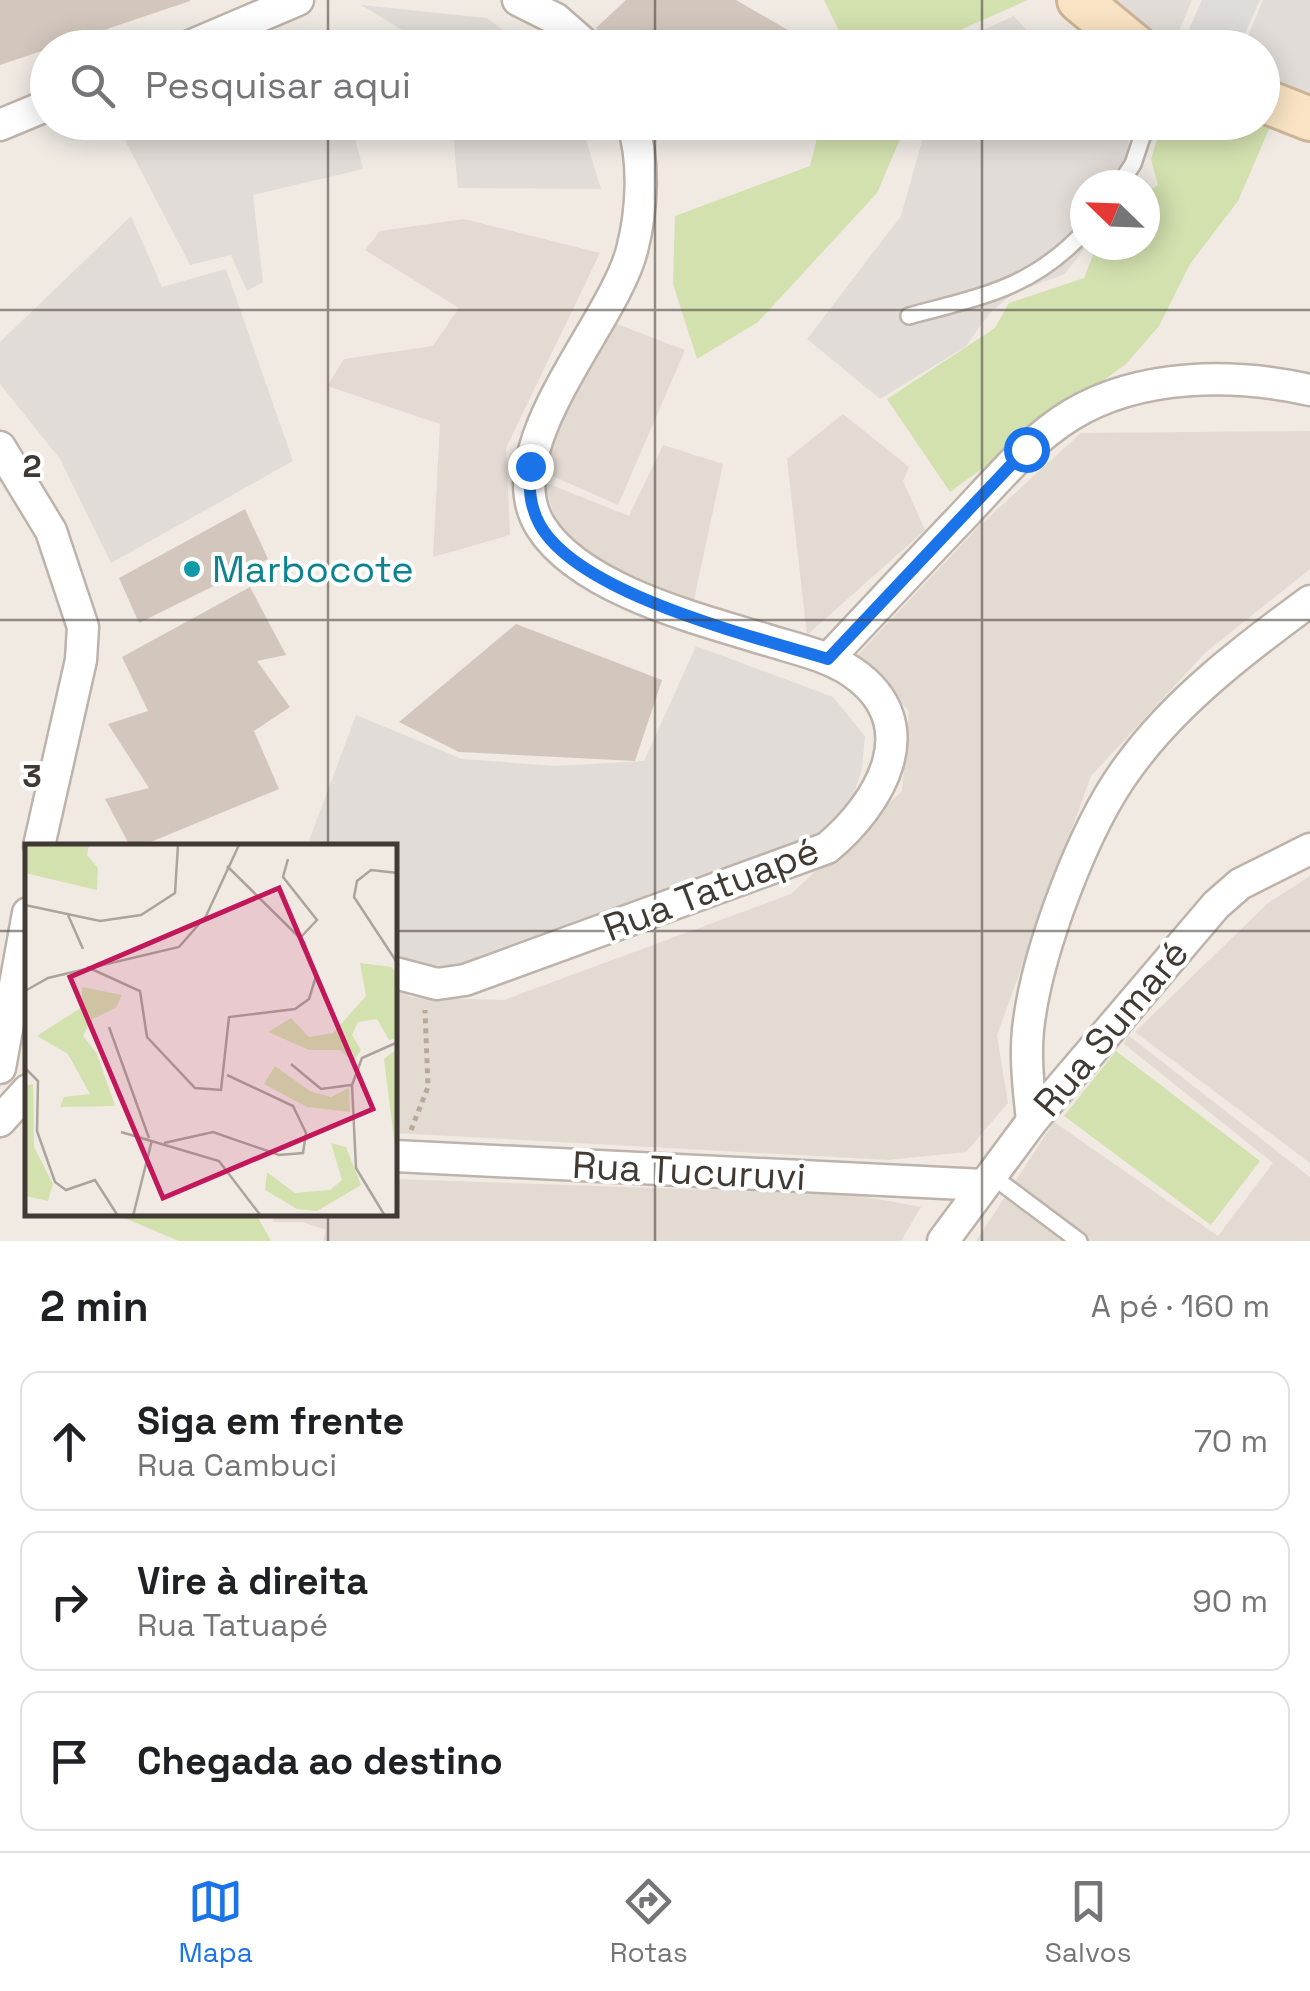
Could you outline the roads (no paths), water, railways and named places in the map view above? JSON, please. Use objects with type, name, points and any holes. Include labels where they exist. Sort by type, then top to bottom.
[{"type":"main road","points":[[1078,0],[1115,30]]},
{"type":"main road","points":[[1280,107],[1310,119]]},
{"type":"street","points":[[227,30],[296,0]]},
{"type":"street","points":[[518,0],[556,19],[569,30]]},
{"type":"street","points":[[0,125],[30,112]]},
{"type":"street","name":"Rua Tatuapé","points":[[398,974],[426,982],[465,980],[827,848],[865,812],[880,789],[890,758],[890,723],[878,699],[855,674],[828,659],[735,630],[592,574],[562,552],[540,526],[529,498],[530,466],[554,404],[632,253],[640,175],[635,140]]},
{"type":"street","points":[[828,659],[1026,449],[1073,414],[1126,392],[1188,381],[1249,378],[1310,390]]},
{"type":"street","points":[[0,447],[51,531],[84,627],[81,660],[40,844]]},
{"type":"street","points":[[1032,1122],[1028,1044],[1036,988],[1083,849],[1127,768],[1165,723],[1260,638],[1310,601]]},
{"type":"street","name":"Rua Sumaré","points":[[943,1241],[1032,1122],[1216,905],[1240,884],[1310,850]]},
{"type":"street","points":[[0,1068],[25,930]]},
{"type":"street","points":[[0,1121],[25,1093]]},
{"type":"street","name":"Rua Tucuruvi","points":[[402,1156],[987,1180]]},
{"type":"lane","points":[[1129,170],[1141,140]]},
{"type":"lane","points":[[909,316],[999,292],[1054,264],[1070,247]]},
{"type":"lane","points":[[987,1180],[1078,1241]]},
{"type":"place","name":"Marbocote","points":[[192,569]]}]
